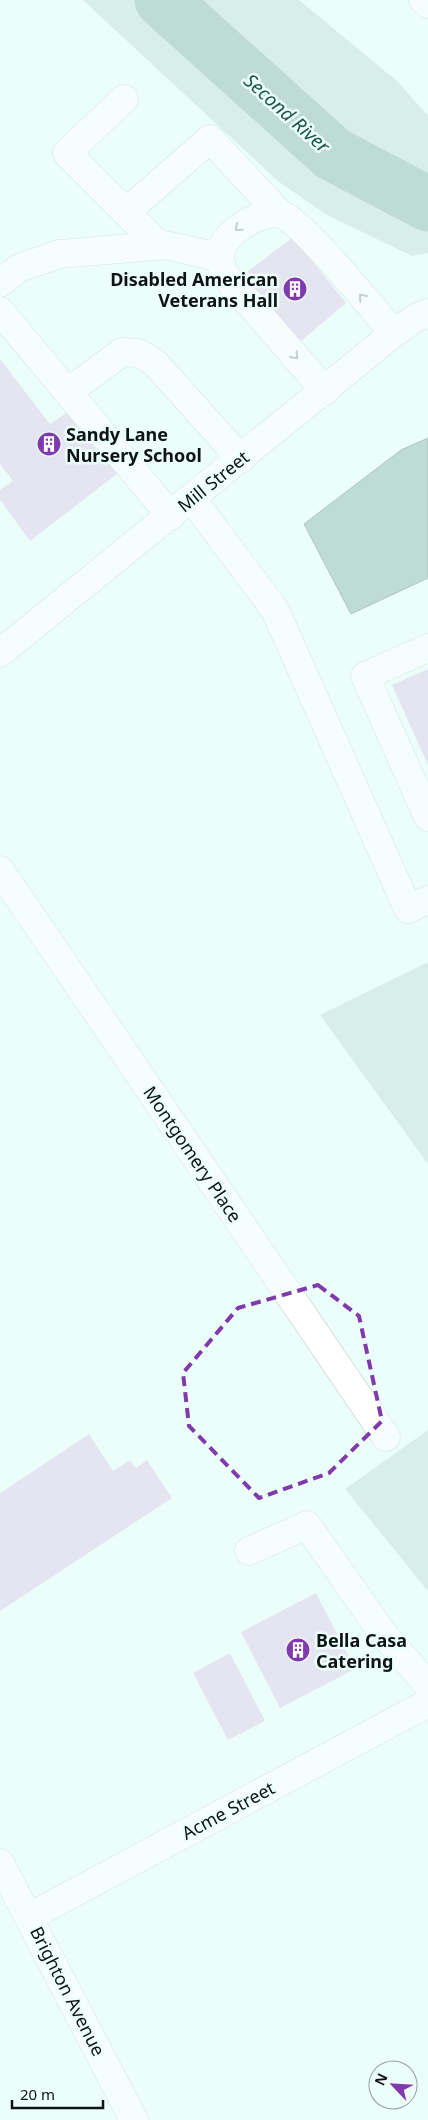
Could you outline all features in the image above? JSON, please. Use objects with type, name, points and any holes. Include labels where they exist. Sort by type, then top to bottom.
[{"type":"street","points":[[423,0],[428,4]]},
{"type":"street","points":[[124,100],[67,153],[160,246]]},
{"type":"street","points":[[126,212],[210,139],[280,214],[304,230],[394,333]]},
{"type":"street","points":[[280,214],[246,221],[225,240],[218,257],[224,274],[325,391]]},
{"type":"street","points":[[0,283],[19,268],[60,254],[160,246],[218,257]]},
{"type":"street","points":[[0,311],[171,516]]},
{"type":"street","name":"Mill Street","points":[[0,653],[325,391],[394,333],[417,317],[428,313]]},
{"type":"street","points":[[68,392],[122,352],[139,353],[155,364],[241,459]]},
{"type":"street","points":[[192,499],[275,610],[408,909],[428,900]]},
{"type":"street","points":[[428,648],[365,676],[428,818]]},
{"type":"street","name":"Montgomery Place","points":[[0,870],[386,1438]]},
{"type":"street","points":[[249,1551],[307,1525],[384,1635],[428,1685]]},
{"type":"street","name":"Acme Street","points":[[29,1917],[428,1703]]},
{"type":"street","name":"Brighton Avenue","points":[[0,1863],[134,2120]]},
{"type":"highlighted area","points":[[318,1285],[359,1316],[382,1421],[329,1473],[259,1498],[189,1426],[183,1373],[238,1308]]},
{"type":"shaded area","points":[[83,0],[299,0],[398,82],[428,116],[428,253],[412,256],[327,215],[279,182]]},
{"type":"shaded area","points":[[428,438],[428,578],[351,614],[304,524],[401,450]]},
{"type":"shaded area","points":[[428,962],[428,1164],[320,1015]]},
{"type":"shaded area","points":[[428,1430],[428,1591],[345,1489]]},
{"type":"building","name":"Disabled American Veterans Hall","points":[[293,237],[346,303],[300,342],[243,275]]},
{"type":"building","name":"Sandy Lane Nursery School","points":[[0,359],[50,424],[72,409],[118,473],[30,541],[0,500],[0,490],[13,481],[0,464]]},
{"type":"building","points":[[428,669],[428,765],[392,685]]},
{"type":"building","points":[[89,1434],[113,1471],[130,1460],[136,1468],[147,1460],[172,1498],[0,1611],[0,1493]]},
{"type":"building","name":"Bella Casa Catering","points":[[316,1593],[355,1669],[280,1708],[241,1632]]},
{"type":"building","points":[[230,1653],[265,1721],[228,1740],[193,1673]]},
{"type":"waterway","name":"Second River","points":[[162,0],[333,154],[428,204]]},
{"type":"place","name":"Disabled American Veterans Hall","points":[[295,289]]},
{"type":"place","name":"Sandy Lane Nursery School","points":[[49,444]]},
{"type":"place","name":"Bella Casa Catering","points":[[298,1650]]}]
